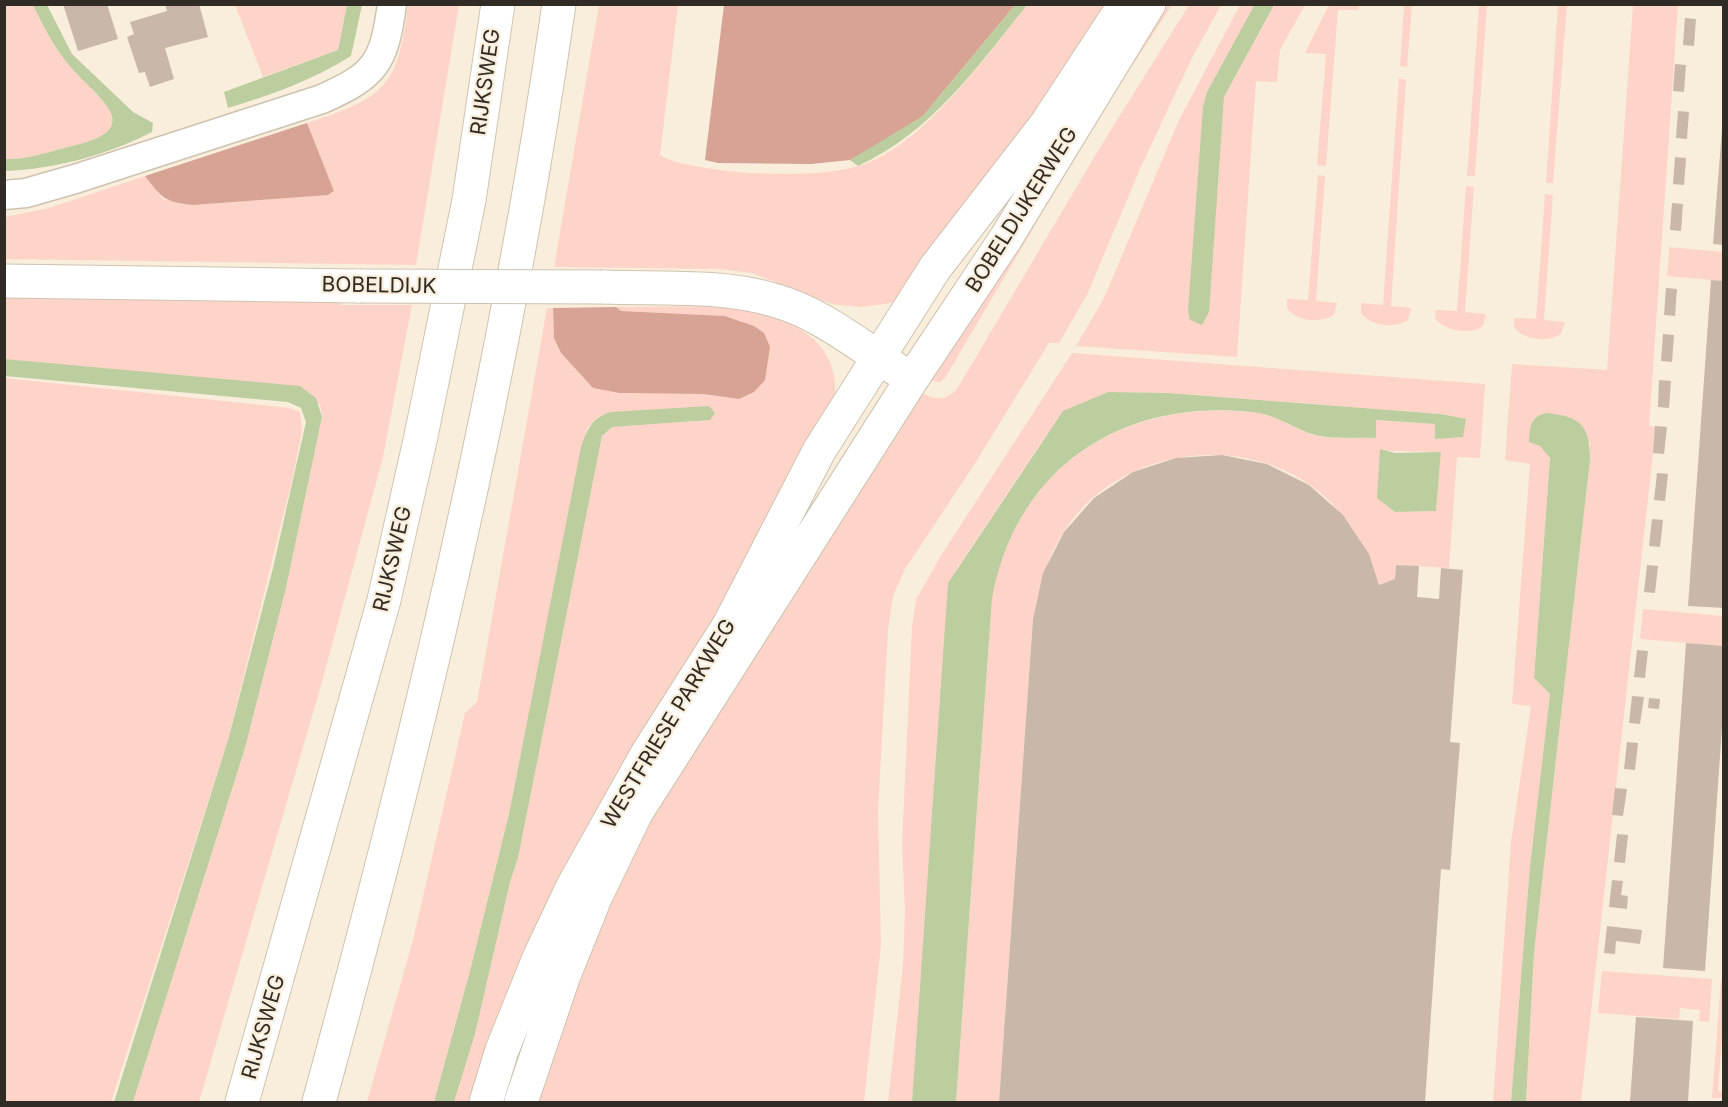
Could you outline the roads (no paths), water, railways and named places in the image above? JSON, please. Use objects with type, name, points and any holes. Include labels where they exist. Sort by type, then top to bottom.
[{"type":"main road","name":"RIJKSWEG","points":[[242,1102],[384,600],[422,436],[469,200],[498,4]]},
{"type":"main road","points":[[319,1102],[379,883],[476,463],[537,158],[559,4]]},
{"type":"main road","name":"BOBELDIJKERWEG","points":[[878,357],[934,268],[1047,123],[1125,4]]},
{"type":"main road","name":"BOBELDIJKERWEG","points":[[912,379],[1006,238],[1149,4]]},
{"type":"main road","name":"BOBELDIJK","points":[[4,281],[603,287],[720,291],[754,295],[804,312],[878,357]]},
{"type":"main road","points":[[878,357],[912,379]]},
{"type":"main road","name":"WESTFRIESE PARKWEG","points":[[486,1102],[502,1050],[539,958],[573,886],[647,754],[729,625],[819,451],[878,357]]},
{"type":"main road","name":"WESTFRIESE PARKWEG","points":[[521,1102],[573,953],[595,898],[636,813],[912,379]]},
{"type":"street","points":[[4,195],[26,193],[75,179],[322,99],[363,79],[375,66],[387,36],[392,4]]}]
